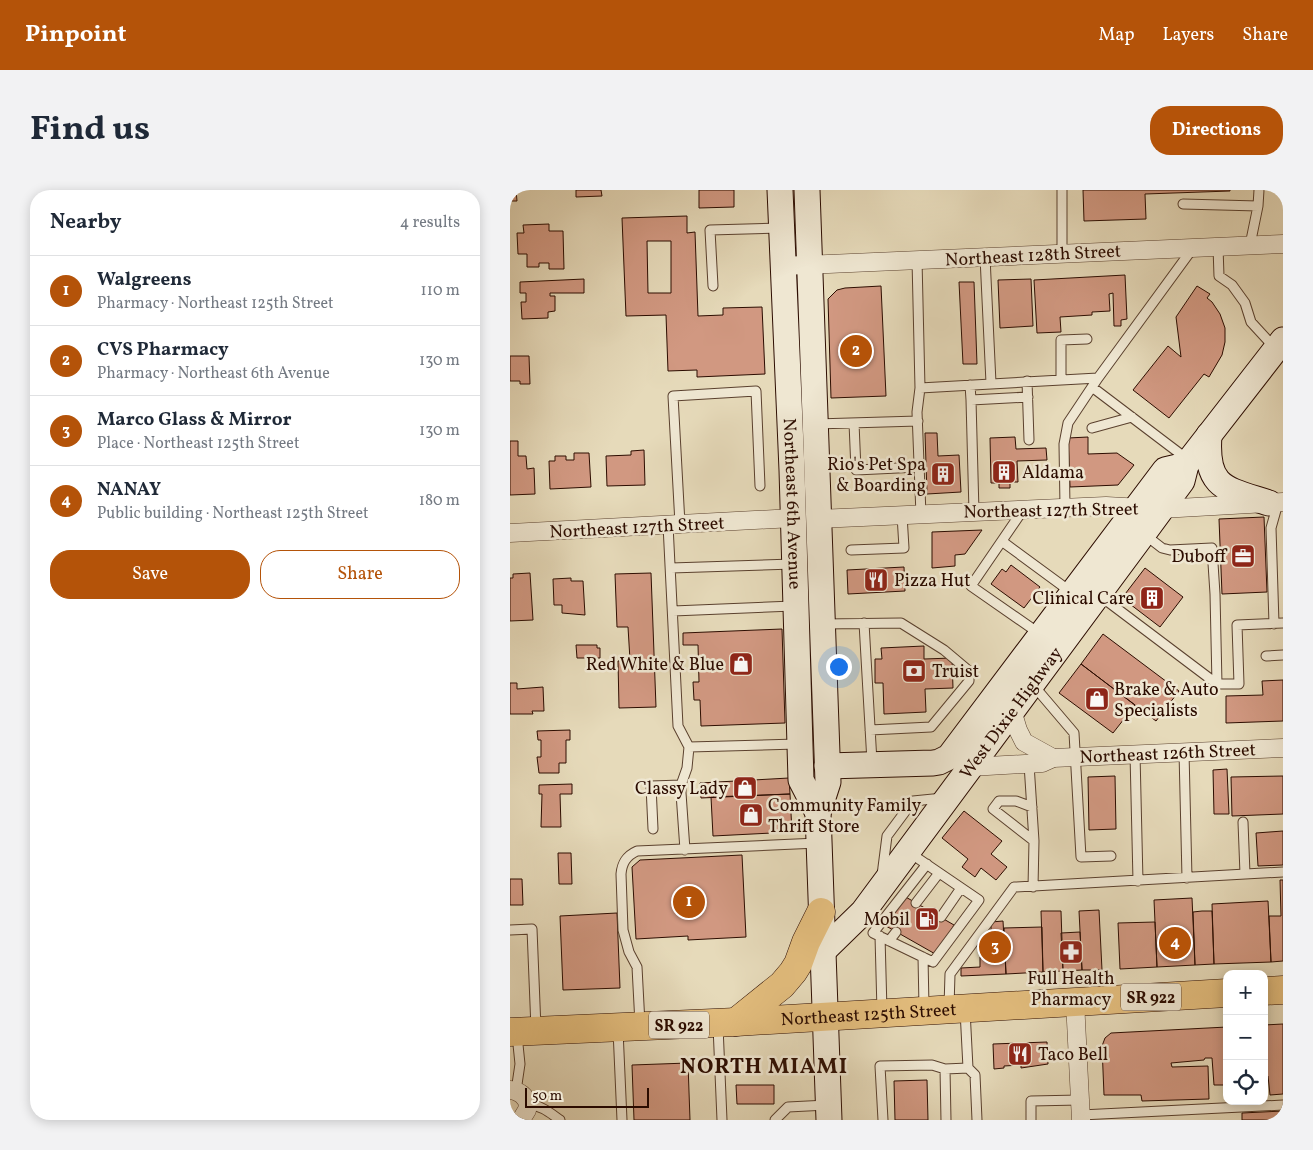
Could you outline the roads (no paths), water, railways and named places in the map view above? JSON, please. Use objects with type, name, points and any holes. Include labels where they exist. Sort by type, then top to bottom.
[{"type":"main road","name":"Northeast 6th Avenue","points":[[780,190],[780,228],[792,470],[801,780],[818,813]]},
{"type":"main road","name":"Northeast 6th Avenue","points":[[807,190],[828,782],[818,813],[829,1112]]},
{"type":"main road","name":"West Dixie Highway","points":[[823,951],[867,928],[863,912],[880,887],[917,858],[947,798],[1182,481],[1188,463],[1280,344]]},
{"type":"main road","points":[[1209,436],[1208,462],[1222,486],[1231,491],[1277,502]]},
{"type":"main road","name":"West Dixie Highway","points":[[872,765],[933,763],[950,757],[1165,470],[1188,463]]},
{"type":"main road","points":[[792,470],[807,504],[818,519]]},
{"type":"main road","points":[[827,766],[872,765]]},
{"type":"main road","points":[[727,1023],[782,985],[798,964],[806,942],[821,912]]},
{"type":"main road","points":[[1268,991],[1283,990]]},
{"type":"main road","name":"Northeast 125th Street","points":[[521,1032],[727,1023],[1223,993]]},
{"type":"street","name":"Northeast 128th Street","points":[[782,266],[1283,244]]},
{"type":"street","name":"Northeast 127th Street","points":[[818,519],[1065,507],[1119,505],[1161,509],[1277,502]]},
{"type":"street","name":"Northeast 127th Street","points":[[510,533],[793,518]]},
{"type":"street","points":[[1012,710],[1024,742],[1053,758]]},
{"type":"street","name":"Northeast 126th Street","points":[[970,767],[1042,763],[1053,758],[1283,748]]},
{"type":"street","points":[[1075,1002],[1081,1112]]},
{"type":"street","points":[[518,1095],[527,1110],[520,1120]]},
{"type":"lane","points":[[1062,190],[1062,254]]},
{"type":"lane","points":[[1250,245],[1258,206],[1259,190]]},
{"type":"lane","points":[[1183,204],[1258,206]]},
{"type":"lane","points":[[713,286],[710,230],[780,228]]},
{"type":"lane","points":[[1218,246],[1219,276],[1232,284],[1245,303],[1251,322],[1280,344]]},
{"type":"lane","points":[[1065,507],[1064,444],[1068,423],[1098,378],[1194,247]]},
{"type":"lane","points":[[985,257],[991,383]]},
{"type":"lane","points":[[917,260],[920,388],[917,412],[921,514]]},
{"type":"lane","points":[[1061,379],[1061,340],[1087,338]]},
{"type":"lane","points":[[920,388],[1098,378]]},
{"type":"lane","points":[[1027,381],[1029,440]]},
{"type":"lane","points":[[970,384],[974,512]]},
{"type":"lane","points":[[1092,387],[1188,463]]},
{"type":"lane","points":[[685,850],[681,785],[687,768],[689,747],[678,726],[671,568],[674,525],[673,396],[756,391],[760,486]]},
{"type":"lane","points":[[971,400],[1028,397]]},
{"type":"lane","points":[[1092,428],[1132,417]]},
{"type":"lane","points":[[816,424],[918,421]]},
{"type":"lane","points":[[854,423],[856,470],[919,467]]},
{"type":"lane","points":[[1098,595],[1217,684],[1239,684],[1237,625],[1279,623],[1271,528],[1277,502]]},
{"type":"lane","points":[[1024,510],[971,586],[1041,635]]},
{"type":"lane","points":[[851,550],[904,548],[902,515]]},
{"type":"lane","points":[[1143,534],[1162,548],[1170,550],[1212,548],[1217,684]]},
{"type":"lane","points":[[1002,542],[1072,593]]},
{"type":"lane","points":[[671,568],[794,564]]},
{"type":"lane","points":[[673,611],[796,606]]},
{"type":"lane","points":[[864,623],[872,765]]},
{"type":"lane","points":[[822,624],[901,623],[944,650],[969,671],[969,681],[930,727],[870,730]]},
{"type":"lane","points":[[1266,656],[1283,655]]},
{"type":"lane","points":[[1032,684],[1074,733],[1081,857],[1111,856]]},
{"type":"lane","points":[[689,747],[800,744]]},
{"type":"lane","points":[[1184,752],[1187,878]]},
{"type":"lane","points":[[1135,754],[1138,880]]},
{"type":"lane","points":[[1029,764],[1034,841],[1033,887]]},
{"type":"lane","points":[[653,828],[651,786],[681,785]]},
{"type":"lane","points":[[880,887],[887,836],[913,801],[947,798]]},
{"type":"lane","points":[[1032,807],[1016,801],[999,801],[993,809],[1034,841]]},
{"type":"lane","points":[[1243,822],[1245,874]]},
{"type":"lane","points":[[622,1120],[629,1027],[637,967],[629,952],[623,930],[621,866],[625,859],[637,851],[819,843]]},
{"type":"lane","points":[[867,928],[933,962],[979,900],[917,858],[867,928],[882,1013]]},
{"type":"lane","points":[[946,1010],[950,974],[1014,887],[1283,872]]},
{"type":"lane","points":[[916,903],[939,873]]},
{"type":"lane","points":[[941,918],[961,888]]},
{"type":"lane","points":[[510,930],[532,929],[521,1032],[518,1095],[546,1109],[560,1120]]},
{"type":"lane","points":[[889,941],[896,932]]},
{"type":"lane","points":[[921,946],[919,956],[946,1010],[968,1068],[975,1075],[977,1120]]},
{"type":"lane","points":[[722,1120],[727,1023]]},
{"type":"lane","points":[[883,1120],[880,1066],[932,1064],[945,1069],[968,1068]]},
{"type":"lane","points":[[945,1069],[946,1120]]},
{"type":"lane","points":[[1031,1120],[1031,1101],[1081,1112],[1283,1105]]},
{"type":"lane","points":[[775,1120],[788,1107],[829,1112]]},
{"type":"place","name":"CVS Pharmacy","points":[[856,351]]},
{"type":"place","name":"Aldama","points":[[1004,472]]},
{"type":"place","name":"Rio's Pet Spa & Boarding","points":[[943,474]]},
{"type":"place","name":"Duboff","points":[[1243,556]]},
{"type":"place","name":"Pizza Hut","points":[[876,580]]},
{"type":"place","name":"Clinical Care","points":[[1152,598]]},
{"type":"place","name":"Red White & Blue","points":[[741,664]]},
{"type":"place","name":"Truist","points":[[914,671]]},
{"type":"place","name":"Brake & Auto Specialists","points":[[1097,699]]},
{"type":"place","name":"Classy Lady","points":[[745,788]]},
{"type":"place","name":"Community Family Thrift Store","points":[[751,815]]},
{"type":"place","name":"Walgreens","points":[[689,902]]},
{"type":"place","name":"Mobil","points":[[927,919]]},
{"type":"place","name":"NANAY","points":[[1175,943]]},
{"type":"place","name":"Marco Glass & Mirror","points":[[995,947]]},
{"type":"place","name":"Full Health Pharmacy","points":[[1071,952]]},
{"type":"place","name":"Taco Bell","points":[[1020,1054]]},
{"type":"district","name":"NORTH MIAMI","points":[[764,1065]]}]
